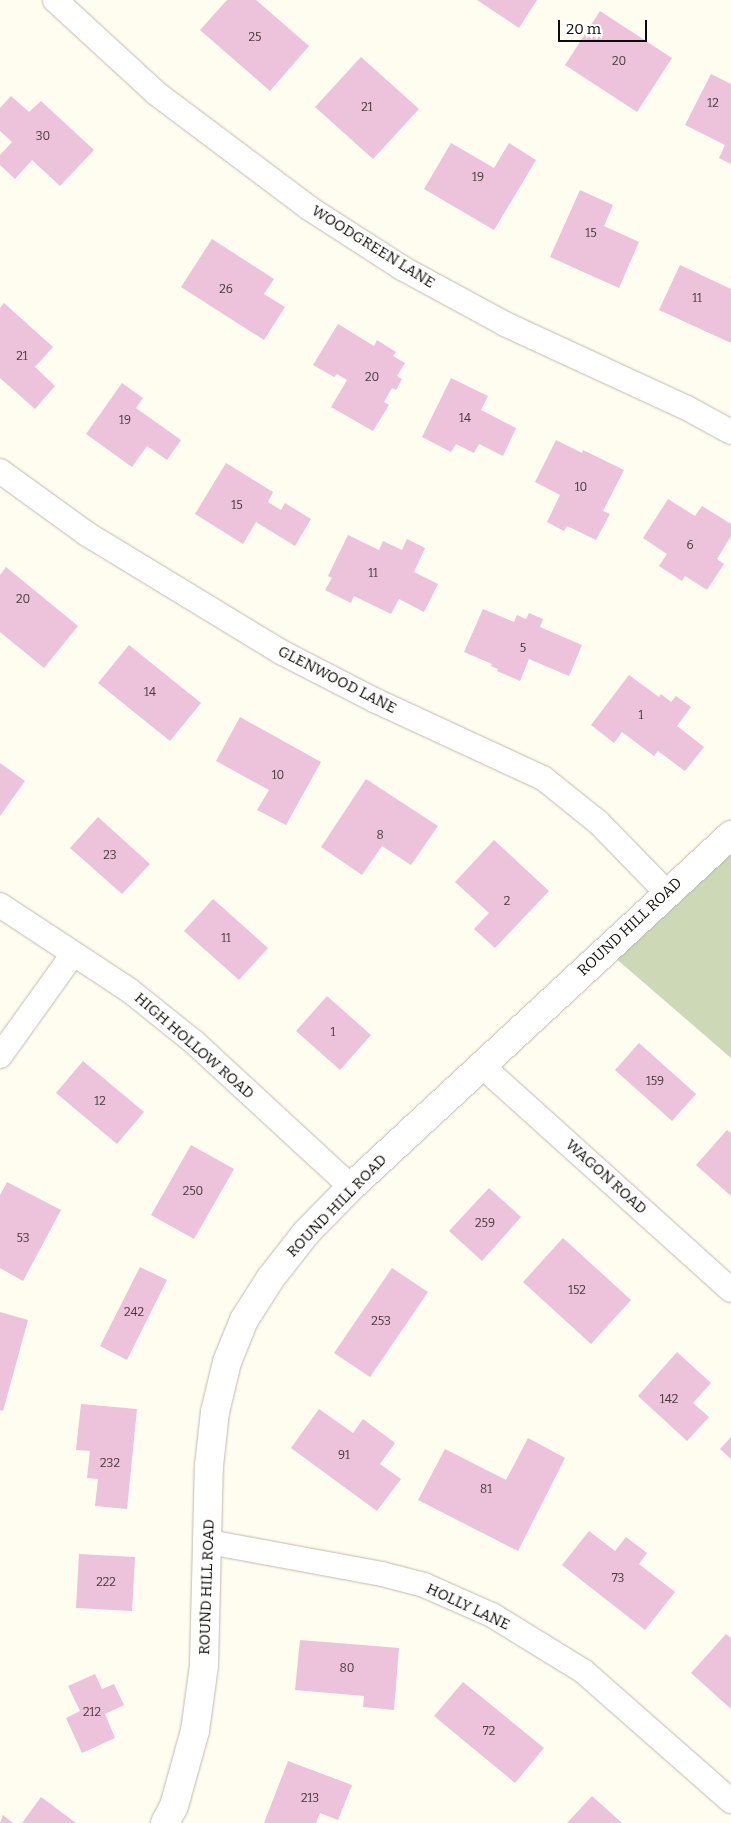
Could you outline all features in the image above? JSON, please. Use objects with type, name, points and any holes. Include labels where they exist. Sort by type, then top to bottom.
[{"type":"street","name":"WOODGREEN LANE","points":[[55,0],[156,94],[309,208],[402,268],[505,324],[687,408],[731,432]]},
{"type":"street","name":"GLENWOOD LANE","points":[[0,471],[87,534],[281,652],[374,700],[543,778],[598,822],[666,893]]},
{"type":"street","name":"ROUND HILL ROAD","points":[[165,1823],[174,1806],[195,1731],[204,1665],[209,1542],[209,1466],[214,1421],[227,1362],[244,1320],[270,1279],[306,1234],[351,1187],[666,893],[731,835]]},
{"type":"street","name":"HIGH HOLLOW ROAD","points":[[0,905],[129,990],[194,1042],[351,1187]]},
{"type":"street","points":[[0,1056],[73,954]]},
{"type":"street","name":"WAGON ROAD","points":[[481,1065],[731,1290]]},
{"type":"street","name":"HOLLY LANE","points":[[209,1542],[382,1574],[424,1585],[492,1615],[583,1671],[731,1801]]},
{"type":"green space","points":[[731,835],[731,1058],[606,950]]},
{"type":"building","points":[[227,0],[256,0],[309,46],[270,91],[200,30]]},
{"type":"building","points":[[477,0],[537,0],[519,28]]},
{"type":"building","points":[[600,11],[672,58],[637,112],[565,65]]},
{"type":"building","points":[[361,57],[419,109],[373,159],[315,107]]},
{"type":"building","points":[[711,74],[731,84],[731,164],[719,158],[725,145],[685,125]]},
{"type":"building","points":[[11,96],[29,112],[41,101],[94,150],[60,186],[32,160],[15,179],[0,165],[0,155],[12,142],[0,131],[0,108]]},
{"type":"building","points":[[451,143],[494,168],[509,143],[536,160],[494,230],[424,189]]},
{"type":"building","points":[[580,190],[613,205],[604,226],[639,242],[619,288],[550,257]]},
{"type":"building","points":[[212,239],[274,279],[264,294],[285,307],[264,340],[181,287]]},
{"type":"building","points":[[680,265],[731,289],[731,343],[659,310]]},
{"type":"building","points":[[4,303],[53,347],[35,367],[55,386],[35,409],[0,378],[0,308]]},
{"type":"building","points":[[338,324],[374,346],[377,340],[396,352],[393,356],[405,363],[397,376],[402,379],[396,390],[392,388],[384,402],[389,405],[373,431],[331,407],[347,380],[337,374],[334,377],[313,365]]},
{"type":"building","points":[[451,378],[488,396],[481,410],[516,428],[503,456],[479,444],[474,453],[456,444],[451,452],[422,437]]},
{"type":"building","points":[[122,383],[143,398],[136,408],[181,440],[167,460],[147,446],[132,467],[86,434]]},
{"type":"building","points":[[556,440],[582,453],[583,450],[624,470],[603,511],[610,514],[596,540],[567,526],[564,531],[547,522],[560,495],[535,482]]},
{"type":"building","points":[[226,463],[273,492],[268,502],[281,510],[285,503],[311,519],[295,546],[256,522],[243,544],[195,514]]},
{"type":"building","points":[[668,499],[695,516],[702,506],[731,524],[731,536],[717,559],[724,564],[707,590],[685,576],[682,581],[659,566],[667,554],[643,538]]},
{"type":"building","points":[[348,535],[379,550],[383,541],[402,550],[407,539],[425,548],[414,572],[438,584],[424,612],[399,599],[391,614],[354,596],[351,603],[325,590],[332,578],[328,576]]},
{"type":"building","points":[[6,567],[78,626],[44,668],[0,632],[0,575]]},
{"type":"building","points":[[483,609],[514,622],[517,615],[526,619],[529,613],[543,619],[540,627],[582,645],[569,676],[529,659],[520,681],[497,671],[498,669],[491,666],[492,664],[464,652]]},
{"type":"building","points":[[129,645],[201,703],[170,741],[98,683]]},
{"type":"building","points":[[629,675],[659,697],[661,694],[671,702],[676,696],[691,707],[677,726],[704,747],[685,771],[658,751],[654,756],[622,732],[614,743],[591,725]]},
{"type":"building","points":[[240,717],[321,762],[286,825],[257,810],[269,790],[216,761]]},
{"type":"building","points":[[0,763],[25,781],[0,816]]},
{"type":"building","points":[[366,779],[438,826],[411,865],[382,846],[362,875],[321,847]]},
{"type":"building","points":[[98,817],[150,864],[122,894],[70,848]]},
{"type":"building","points":[[494,840],[549,891],[495,948],[474,929],[489,913],[455,882]]},
{"type":"building","points":[[213,899],[268,948],[239,980],[184,931]]},
{"type":"building","points":[[327,996],[371,1035],[340,1070],[296,1031]]},
{"type":"building","points":[[639,1043],[696,1094],[672,1121],[615,1070]]},
{"type":"building","points":[[83,1061],[144,1112],[117,1144],[56,1093]]},
{"type":"building","points":[[727,1130],[731,1133],[731,1196],[696,1165]]},
{"type":"building","points":[[191,1145],[234,1169],[194,1239],[151,1215]]},
{"type":"building","points":[[7,1182],[61,1210],[23,1281],[0,1268],[0,1195]]},
{"type":"building","points":[[489,1188],[521,1217],[482,1261],[449,1231]]},
{"type":"building","points":[[563,1238],[631,1300],[591,1344],[523,1282]]},
{"type":"building","points":[[140,1267],[167,1280],[127,1360],[100,1346]]},
{"type":"building","points":[[392,1268],[428,1292],[370,1377],[334,1353]]},
{"type":"building","points":[[0,1312],[28,1320],[3,1411],[0,1410]]},
{"type":"building","points":[[677,1352],[711,1383],[693,1403],[709,1417],[687,1441],[638,1396]]},
{"type":"building","points":[[81,1404],[137,1409],[127,1509],[95,1506],[98,1479],[87,1478],[90,1451],[76,1450]]},
{"type":"building","points":[[319,1409],[353,1433],[363,1419],[395,1443],[380,1464],[401,1479],[377,1511],[291,1448]]},
{"type":"building","points":[[731,1437],[731,1459],[720,1449]]},
{"type":"building","points":[[528,1438],[565,1458],[518,1551],[418,1500],[445,1449],[506,1480]]},
{"type":"building","points":[[589,1531],[615,1551],[626,1537],[647,1553],[639,1564],[675,1592],[645,1630],[562,1565]]},
{"type":"building","points":[[79,1554],[135,1557],[132,1611],[76,1608]]},
{"type":"building","points":[[726,1634],[731,1638],[731,1709],[691,1673]]},
{"type":"building","points":[[300,1640],[399,1648],[394,1710],[363,1707],[364,1696],[295,1690]]},
{"type":"building","points":[[95,1674],[102,1689],[114,1684],[124,1705],[105,1714],[115,1738],[82,1753],[66,1718],[80,1711],[68,1686]]},
{"type":"building","points":[[463,1682],[544,1748],[515,1783],[434,1716]]},
{"type":"building","points":[[288,1761],[352,1785],[338,1820],[320,1813],[316,1823],[264,1823]]},
{"type":"building","points":[[592,1796],[622,1823],[567,1823]]},
{"type":"building","points":[[41,1797],[76,1823],[22,1823]]},
{"type":"building","points":[[3,1815],[13,1823],[0,1823]]}]
